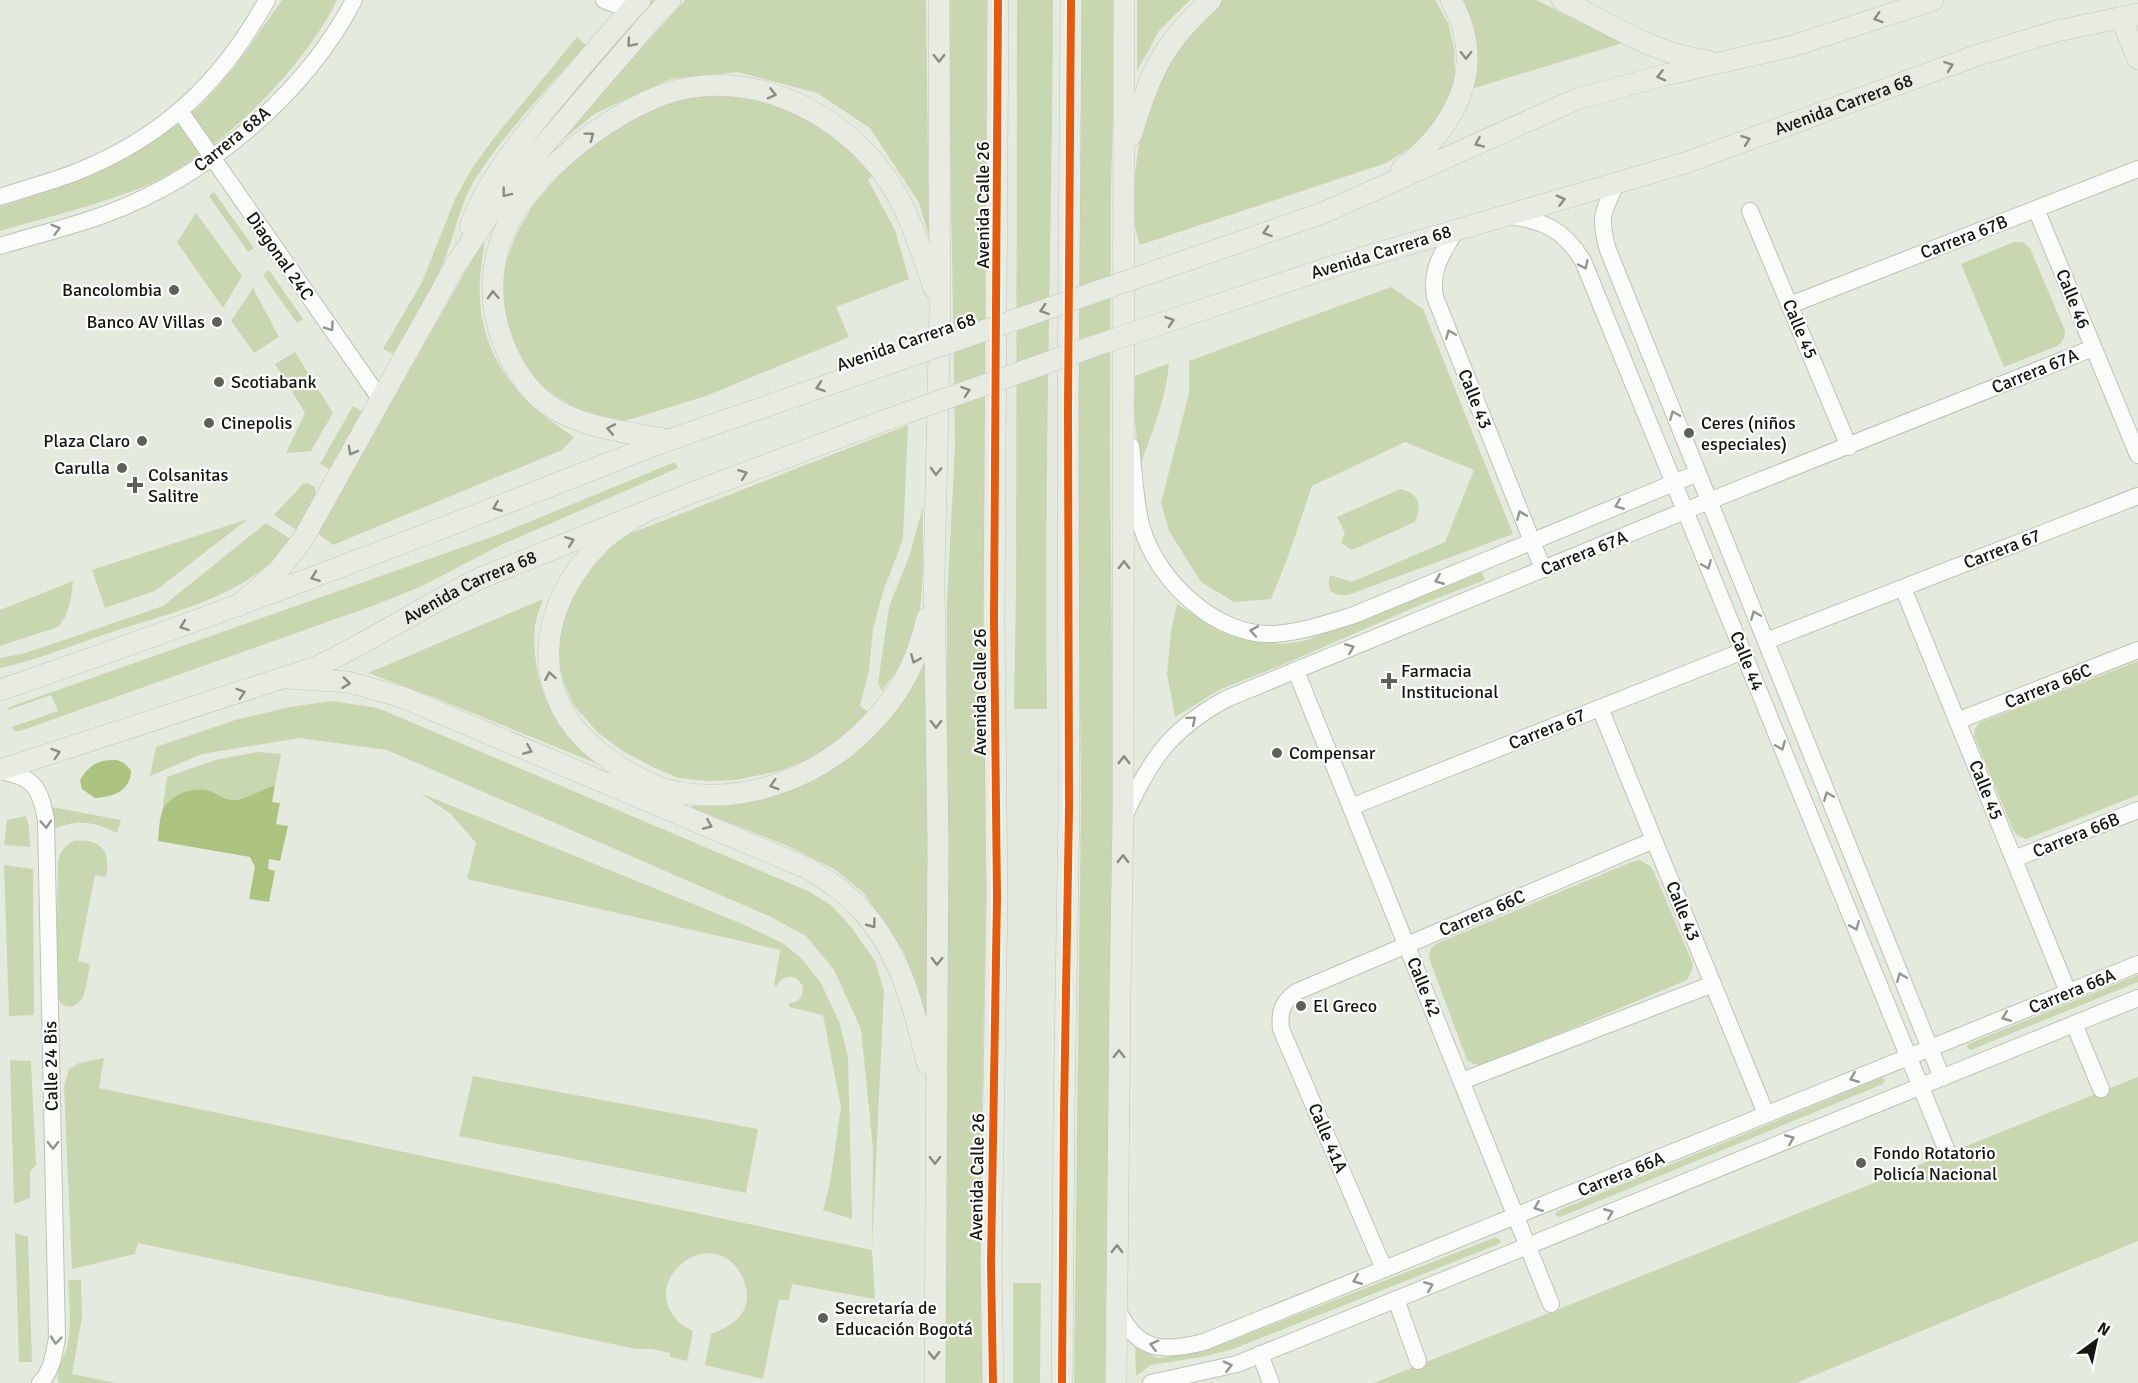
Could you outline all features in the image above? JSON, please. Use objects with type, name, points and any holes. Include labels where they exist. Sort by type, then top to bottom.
[{"type":"main road","points":[[454,266],[527,165],[670,0]]},
{"type":"main road","points":[[935,1383],[938,840],[934,582],[940,308],[939,0]]},
{"type":"main road","name":"Avenida Calle 26","points":[[993,1383],[990,1263],[997,898],[994,620],[998,0]]},
{"type":"main road","points":[[1062,1383],[1069,808],[1068,434],[1071,0]]},
{"type":"main road","points":[[1116,1383],[1123,819],[1125,0]]},
{"type":"main road","points":[[1124,157],[1156,65],[1182,27],[1210,0]]},
{"type":"main road","points":[[1371,191],[1423,152],[1451,116],[1462,89],[1467,64],[1466,36],[1451,0]]},
{"type":"main road","points":[[1562,0],[1674,54],[1718,63]]},
{"type":"main road","name":"Avenida Carrera 68","points":[[0,690],[410,542],[669,440],[1323,213],[1577,99],[1615,87],[1793,46],[1933,0]]},
{"type":"main road","points":[[238,606],[278,571],[303,538],[454,266],[483,197],[508,155],[570,78],[635,5]]},
{"type":"main road","points":[[2130,16],[2138,58]]},
{"type":"main road","name":"Avenida Carrera 68","points":[[0,771],[316,667],[481,578],[689,494],[883,421],[1097,345],[1331,267],[1688,162],[1975,56],[2057,31],[2130,16]]},
{"type":"main road","points":[[669,440],[583,422],[545,403],[518,371],[505,348],[497,327],[493,298],[494,271],[499,246],[508,223],[522,202],[554,167],[587,137],[648,101],[685,88],[727,86],[783,97],[808,108],[835,125],[882,171],[898,195],[940,308]]},
{"type":"main road","points":[[644,512],[617,528],[601,542],[567,586],[552,620],[547,653],[549,672],[553,689],[565,713],[592,747],[619,767],[649,783],[679,793],[708,795],[773,786],[804,774],[830,759],[856,738],[891,701],[914,664],[922,641],[934,582]]},
{"type":"main road","points":[[287,678],[348,682],[402,697],[784,857],[836,886],[857,905],[876,928],[901,972],[918,1021],[935,1101]]},
{"type":"main road","points":[[0,679],[27,681]]},
{"type":"street","points":[[1,192],[73,173],[102,161],[131,146],[180,111],[214,79],[232,57],[267,0]]},
{"type":"street","name":"Carrera 68A","points":[[0,246],[105,214],[182,178],[213,159],[294,84],[324,50],[354,0]]},
{"type":"street","points":[[604,0],[635,5]]},
{"type":"street","name":"Diagonal 24C","points":[[180,111],[381,400]]},
{"type":"street","name":"Carrera 67B","points":[[1790,305],[2138,168]]},
{"type":"street","name":"Calle 44","points":[[1616,184],[1601,218],[1608,250],[1942,1078]]},
{"type":"street","name":"Calle 46","points":[[2036,209],[2138,455]]},
{"type":"street","name":"Calle 45","points":[[1750,211],[1849,447]]},
{"type":"street","name":"Calle 44","points":[[1504,215],[1530,219],[1549,226],[1575,248],[1583,261],[1947,1151]]},
{"type":"street","name":"Calle 43","points":[[1457,229],[1435,271],[1433,285],[1435,297],[1543,569]]},
{"type":"street","name":"Carrera 67A","points":[[1123,819],[1140,782],[1170,738],[1200,713],[1226,699],[1709,501],[2093,348]]},
{"type":"street","name":"Carrera 67A","points":[[1125,394],[1141,527],[1150,549],[1173,585],[1202,609],[1228,624],[1249,631],[1271,634],[1304,630],[1354,615],[1698,473]]},
{"type":"street","name":"Carrera 67","points":[[1766,641],[2138,496]]},
{"type":"street","name":"Calle 45","points":[[1903,588],[2068,992]]},
{"type":"street","name":"Carrera 66C","points":[[1957,721],[2138,650]]},
{"type":"street","name":"Carrera 67","points":[[1351,807],[1743,651]]},
{"type":"street","name":"Calle 42","points":[[1296,671],[1551,1304]]},
{"type":"street","name":"Calle 43","points":[[1600,708],[1766,1114]]},
{"type":"street","name":"Calle 24 Bis","points":[[0,771],[29,779],[36,788],[46,820],[57,1338],[49,1371],[40,1383]]},
{"type":"street","name":"Carrera 66B","points":[[2014,860],[2138,810]]},
{"type":"street","name":"Carrera 66C","points":[[1281,1006],[1296,992],[1654,840]]},
{"type":"street","name":"Carrera 66A","points":[[1116,1307],[1123,1323],[1138,1339],[1157,1348],[1174,1348],[1204,1342],[2138,964]]},
{"type":"street","points":[[1462,1081],[1713,984]]},
{"type":"street","name":"Carrera 66A","points":[[1150,1383],[1237,1364],[2138,998]]},
{"type":"street","name":"Calle 41A","points":[[1281,1006],[1281,1029],[1384,1269]]},
{"type":"street","points":[[2074,1024],[2101,1089]]},
{"type":"street","points":[[1396,1299],[1418,1361]]},
{"type":"street","points":[[1260,1354],[1270,1383]]},
{"type":"shaded area","points":[[282,0],[337,0],[303,55],[255,108],[227,133],[171,173],[143,187],[0,231],[0,207],[90,174],[147,145],[173,128],[220,84]]},
{"type":"shaded area","points":[[652,0],[659,0],[532,145],[528,140]]},
{"type":"shaded area","points":[[685,0],[926,0],[929,237],[919,203],[870,128],[817,93],[738,72],[671,79],[596,113],[550,150]]},
{"type":"shaded area","points":[[948,0],[992,0],[984,576],[986,897],[981,1174],[984,1383],[943,1383],[947,603],[955,445]]},
{"type":"shaded area","points":[[1017,0],[1053,0],[1047,709],[1014,709]]},
{"type":"shaded area","points":[[1081,0],[1116,0],[1111,188],[1110,460],[1113,759],[1107,1383],[1074,1383],[1081,797],[1078,516]]},
{"type":"shaded area","points":[[1137,0],[1190,0],[1159,31],[1137,71]]},
{"type":"shaded area","points":[[1221,0],[1435,0],[1448,23],[1454,48],[1455,86],[1430,136],[1386,163],[1140,245],[1135,221],[1134,189],[1139,143],[1148,109],[1163,68],[1179,37]]},
{"type":"shaded area","points":[[1458,0],[1536,0],[1623,43],[1471,89]]},
{"type":"shaded area","points":[[577,37],[586,45],[515,125],[477,176],[461,209],[446,255],[431,289],[393,354],[383,349],[422,282],[455,199],[471,170],[494,138]]},
{"type":"shaded area","points":[[715,91],[768,99],[809,115],[876,171],[868,180],[895,230],[909,279],[836,307],[849,337],[706,396],[625,421],[595,417],[534,382],[511,343],[503,317],[502,272],[517,233],[532,207],[564,169],[599,137],[660,105]]},
{"type":"shaded area","points":[[214,192],[254,248],[248,252],[209,196]]},
{"type":"shaded area","points":[[196,213],[242,276],[223,308],[177,242]]},
{"type":"shaded area","points":[[485,237],[480,278],[480,302],[483,325],[490,345],[510,381],[524,397],[556,425],[574,437],[562,450],[333,545],[317,533]]},
{"type":"shaded area","points":[[2014,242],[2023,242],[2030,248],[2065,333],[2057,346],[2004,367],[1961,264]]},
{"type":"shaded area","points":[[269,270],[303,319],[297,323],[263,275]]},
{"type":"shaded area","points":[[1391,287],[1423,309],[1513,534],[1348,595],[1334,594],[1329,585],[1330,575],[1352,582],[1445,542],[1474,470],[1405,442],[1312,486],[1271,599],[1234,602],[1201,582],[1169,531],[1161,503],[1189,393],[1189,361]]},
{"type":"shaded area","points":[[253,288],[279,337],[254,353],[231,321]]},
{"type":"shaded area","points":[[295,352],[333,413],[311,451],[286,453],[305,413],[275,364]]},
{"type":"shaded area","points":[[1169,363],[1162,403],[1140,466],[1134,413],[1135,376]]},
{"type":"shaded area","points":[[353,406],[364,412],[331,470],[320,464]]},
{"type":"shaded area","points":[[908,425],[903,539],[883,592],[873,629],[869,670],[860,706],[868,712],[841,739],[809,759],[780,771],[735,780],[706,781],[679,778],[655,768],[626,753],[598,733],[573,704],[563,681],[557,652],[567,601],[598,555],[624,536]]},
{"type":"shaded area","points":[[675,462],[678,468],[501,545],[420,587],[375,605],[20,731],[15,731],[12,727],[58,711],[51,695],[8,710],[7,708],[497,535]]},
{"type":"shaded area","points":[[308,483],[315,487],[316,495],[298,531],[274,515],[303,484]]},
{"type":"shaded area","points":[[1400,489],[1412,494],[1418,501],[1415,522],[1352,550],[1341,543],[1345,533],[1337,517]]},
{"type":"shaded area","points":[[923,506],[923,578],[919,614],[910,648],[882,691],[878,683],[889,607],[910,554]]},
{"type":"shaded area","points":[[248,519],[155,591],[105,608],[92,570]]},
{"type":"shaded area","points":[[266,523],[292,540],[274,560],[254,576],[231,589],[182,610],[0,668],[0,658],[26,653],[163,606]]},
{"type":"shaded area","points":[[1482,572],[1485,580],[1221,689],[1175,717],[1167,674],[1171,631],[1177,604],[1219,631],[1280,644],[1304,641]]},
{"type":"shaded area","points":[[73,581],[71,600],[58,627],[0,646],[0,610]]},
{"type":"shaded area","points":[[543,599],[534,640],[537,667],[544,694],[557,719],[570,735],[610,769],[368,673]]},
{"type":"shaded area","points":[[926,655],[928,1032],[904,952],[864,893],[834,869],[790,847],[692,808],[695,801],[751,802],[811,779]]},
{"type":"shaded area","points":[[2138,661],[2138,795],[2026,839],[2018,836],[2013,830],[1974,736],[1979,723]]},
{"type":"shaded area","points":[[331,701],[378,708],[808,891],[831,905],[852,928],[875,961],[884,991],[872,1250],[873,1148],[861,1029],[834,970],[806,936],[771,917],[387,750],[299,738],[202,754],[150,776],[156,747],[235,720],[290,707]]},
{"type":"shaded area","points":[[258,752],[281,754],[275,785],[236,800],[203,789],[196,789],[176,797],[162,812],[167,777],[215,760]]},
{"type":"shaded area","points":[[105,760],[117,760],[131,770],[128,783],[120,792],[95,798],[82,789],[80,780],[91,766]]},
{"type":"shaded area","points":[[275,785],[272,802],[280,803],[276,824],[288,826],[280,861],[269,859],[268,869],[275,871],[269,902],[249,899],[255,867],[250,857],[158,841],[165,806],[182,793],[203,790],[236,800]]},
{"type":"shaded area","points":[[420,793],[745,925],[784,944],[802,959],[821,983],[840,1024],[848,1057],[852,1219],[823,1210],[830,1183],[841,1107],[823,1015],[789,1007],[789,1003],[798,1000],[802,993],[803,987],[794,978],[786,977],[777,986],[774,985],[780,950],[467,879],[476,843],[451,814]]},
{"type":"shaded area","points":[[52,807],[121,820],[117,833],[101,826],[85,823],[69,824],[53,830]]},
{"type":"shaded area","points":[[26,816],[30,847],[4,845],[7,820]]},
{"type":"shaded area","points":[[73,841],[96,844],[105,853],[107,868],[106,877],[95,875],[78,961],[90,964],[83,997],[74,1006],[68,1007],[59,1000],[56,986],[58,862],[63,850]]},
{"type":"shaded area","points":[[1640,860],[1650,866],[1654,872],[1693,964],[1687,980],[1482,1066],[1467,1060],[1429,958],[1431,948],[1438,943]]},
{"type":"shaded area","points":[[4,865],[33,869],[34,1015],[9,1016]]},
{"type":"shaded area","points":[[2138,975],[2138,982],[1971,1050],[1967,1048],[1968,1044]]},
{"type":"shaded area","points":[[104,1058],[99,1088],[872,1250],[875,1299],[792,1284],[789,1301],[779,1299],[763,1379],[705,1365],[711,1334],[730,1325],[740,1316],[747,1297],[745,1283],[739,1271],[726,1258],[711,1253],[696,1255],[682,1263],[672,1275],[666,1289],[668,1305],[679,1322],[693,1331],[687,1361],[670,1357],[670,1353],[652,1349],[636,1349],[138,1243],[135,1254],[72,1269],[64,1087],[69,1069],[79,1063]]},
{"type":"shaded area","points":[[10,1060],[31,1061],[36,1165],[30,1172],[30,1198],[14,1204]]},
{"type":"shaded area","points":[[473,1076],[758,1129],[746,1193],[459,1136]]},
{"type":"shaded area","points":[[2138,1077],[2138,1241],[1796,1383],[1374,1383]]},
{"type":"shaded area","points":[[1881,1078],[1885,1080],[1883,1084],[1560,1217],[1555,1215],[1557,1211]]},
{"type":"shaded area","points":[[15,1233],[28,1237],[32,1362],[19,1362]]},
{"type":"shaded area","points":[[1496,1237],[1501,1241],[1499,1244],[1233,1349],[1202,1357],[1151,1365],[1136,1376],[1135,1347],[1158,1358],[1202,1351]]},
{"type":"shaded area","points":[[68,1280],[81,1280],[82,1317],[72,1374],[116,1383],[59,1383],[59,1370],[67,1347],[69,1330]]},
{"type":"shaded area","points":[[1013,1283],[1041,1283],[1040,1383],[1013,1383]]},
{"type":"cycle path","points":[[993,1383],[991,1263],[997,898],[994,620],[998,0]]},
{"type":"cycle path","points":[[1062,1383],[1069,808],[1068,410],[1071,0]]},
{"type":"place","name":"Bancolombia","points":[[174,290]]},
{"type":"place","name":"Banco AV Villas","points":[[217,322]]},
{"type":"place","name":"Scotiabank","points":[[219,382]]},
{"type":"place","name":"Cinepolis","points":[[209,423]]},
{"type":"place","name":"Ceres (niños especiales)","points":[[1689,433]]},
{"type":"place","name":"Plaza Claro","points":[[142,441]]},
{"type":"place","name":"Carulla","points":[[122,468]]},
{"type":"place","name":"Colsanitas Salitre","points":[[135,485]]},
{"type":"place","name":"Farmacia Institucional","points":[[1389,681]]},
{"type":"place","name":"Compensar","points":[[1277,753]]},
{"type":"place","name":"El Greco","points":[[1301,1006]]},
{"type":"place","name":"Fondo Rotatorio Policía Nacional","points":[[1861,1163]]},
{"type":"place","name":"Secretaría de Educación Bogotá","points":[[823,1318]]}]
